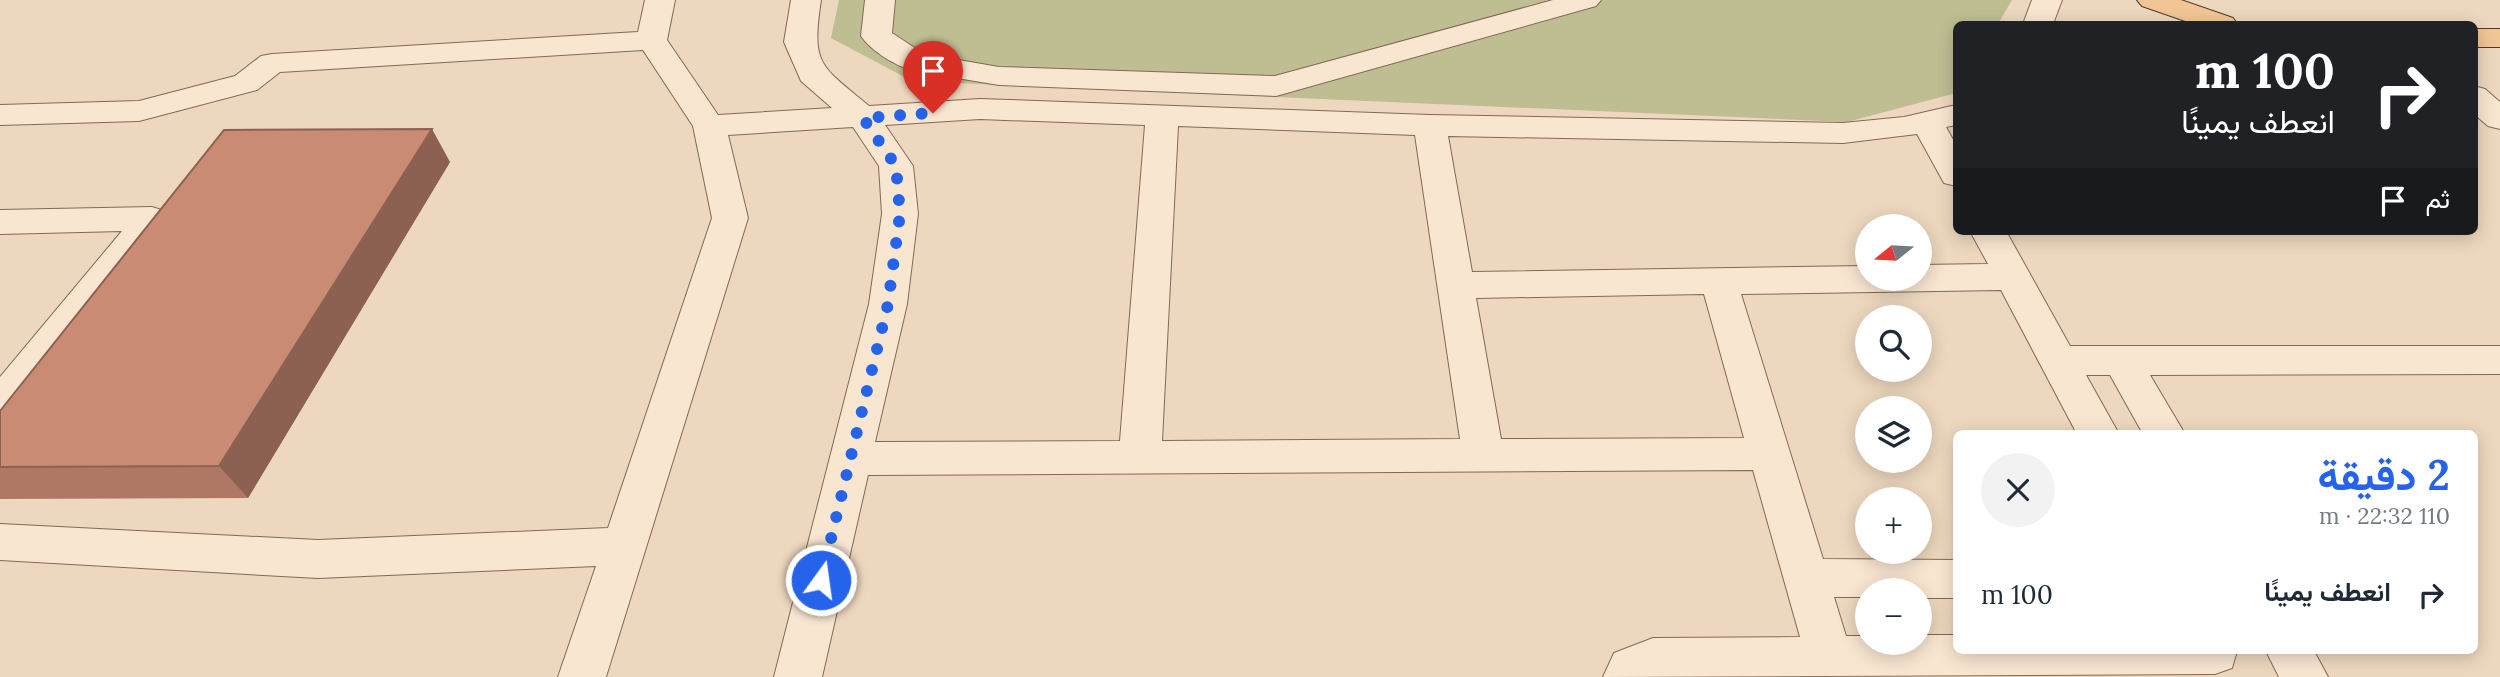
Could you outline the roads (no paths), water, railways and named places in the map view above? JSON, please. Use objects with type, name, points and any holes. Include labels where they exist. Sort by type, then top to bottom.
[{"type":"main road","points":[[2152,0],[2191,8],[2216,21]]},
{"type":"main road","points":[[2478,38],[2500,38]]},
{"type":"street","points":[[582,677],[730,218],[709,126],[652,40],[660,0]]},
{"type":"street","points":[[798,677],[888,304],[900,214],[896,166],[863,118],[811,74],[799,42],[806,0]]},
{"type":"street","points":[[880,0],[876,36],[915,62],[999,76],[1276,86],[1586,0]]},
{"type":"street","points":[[2039,21],[2047,0]]},
{"type":"street","points":[[0,115],[139,111],[246,83],[272,63],[652,40]]},
{"type":"street","points":[[2478,82],[2500,82]]},
{"type":"street","points":[[2478,100],[2500,119]]},
{"type":"street","points":[[709,126],[980,109],[1430,125],[1843,133],[1942,118],[1953,163]]},
{"type":"street","points":[[1140,457],[1162,116]]},
{"type":"street","points":[[1430,125],[1483,455]]},
{"type":"street","points":[[0,222],[152,219],[0,405]]},
{"type":"street","points":[[1990,235],[2096,430]]},
{"type":"street","points":[[1455,285],[2013,277]]},
{"type":"street","points":[[1719,282],[1829,656]]},
{"type":"street","points":[[2059,361],[2500,360]]},
{"type":"street","points":[[2122,361],[2162,430]]},
{"type":"street","points":[[850,459],[1770,454]]},
{"type":"street","points":[[0,542],[318,559],[626,546]]},
{"type":"street","points":[[1806,578],[1953,579]]},
{"type":"street","points":[[2291,654],[2304,677]]},
{"type":"street","points":[[1627,677],[1631,668],[1653,659],[1829,656],[2218,660]]}]
